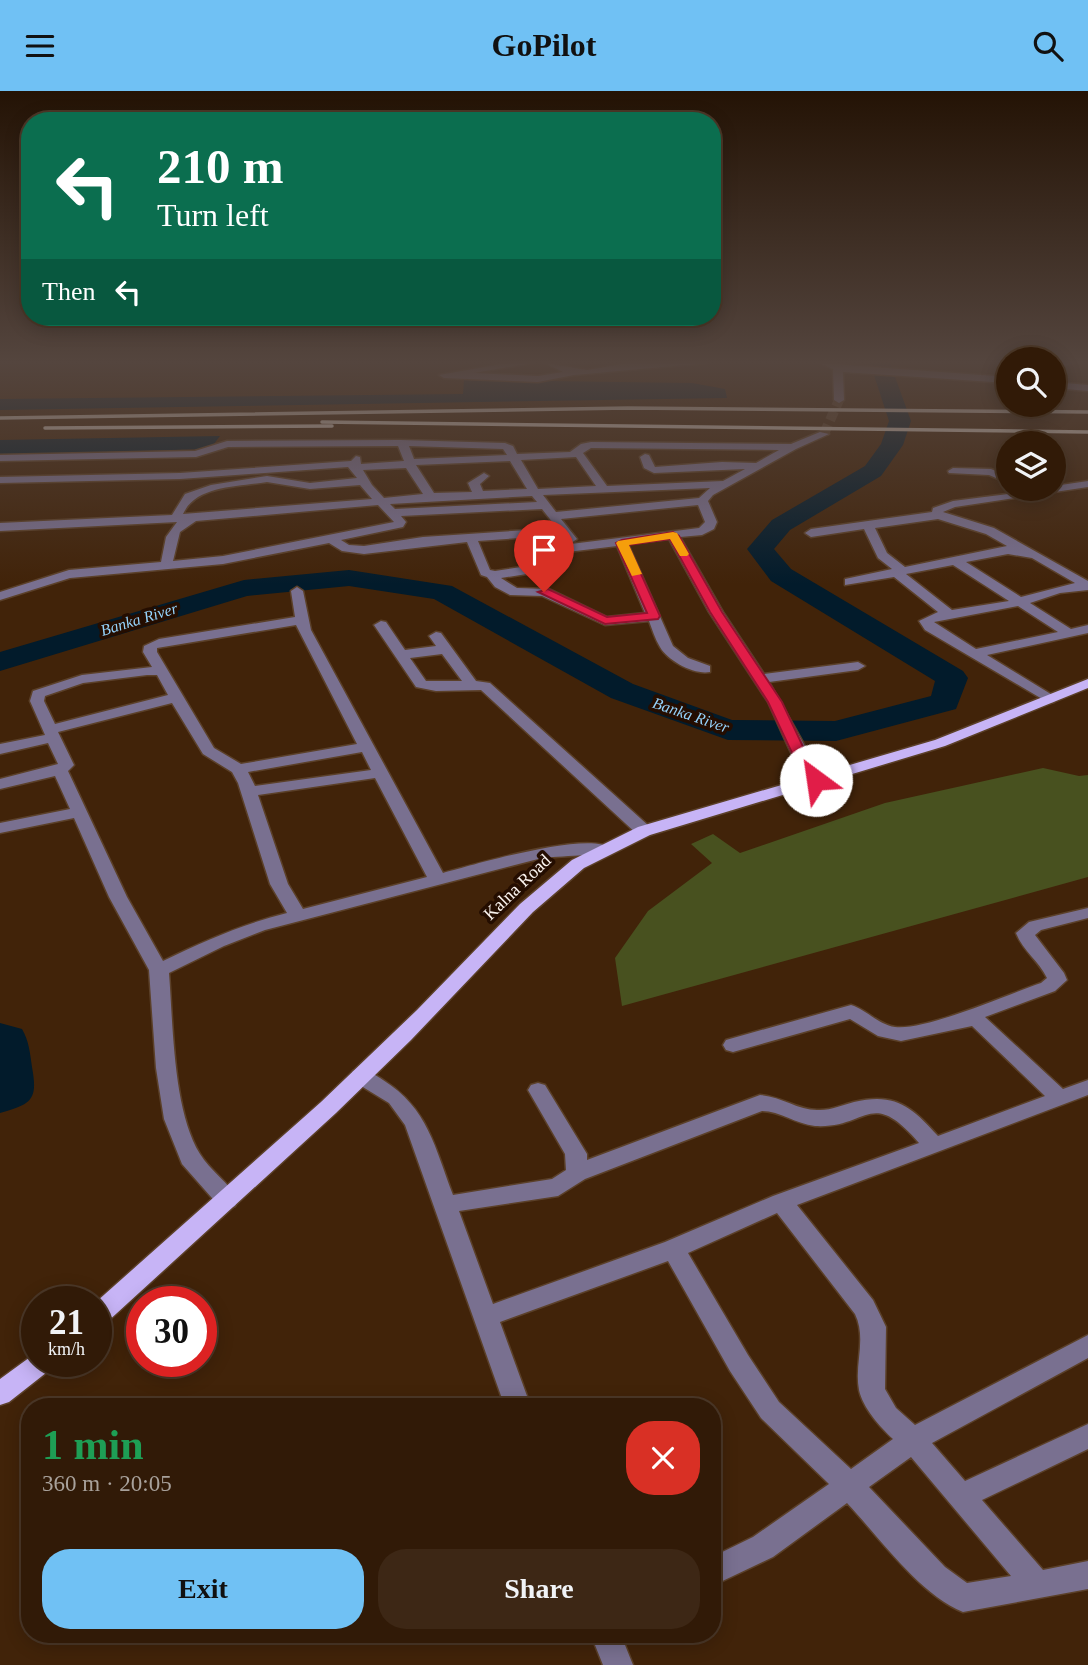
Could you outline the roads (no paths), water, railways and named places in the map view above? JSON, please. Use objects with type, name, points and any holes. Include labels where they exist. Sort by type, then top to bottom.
[{"type":"main road","name":"Kalna Road","points":[[112,1303],[404,1035],[538,898],[570,870],[601,849],[644,831],[940,743],[1088,683]]},
{"type":"main road","points":[[0,1394],[22,1377]]},
{"type":"street","points":[[492,575],[551,566],[555,564],[551,554],[553,551],[622,543],[702,501],[722,484],[818,436]]},
{"type":"street","points":[[400,443],[404,446],[409,463],[431,497]]},
{"type":"street","points":[[189,496],[174,484],[199,454],[222,444],[400,443],[505,446],[509,448],[525,479],[577,547]]},
{"type":"street","points":[[0,481],[180,476],[340,464],[356,467],[578,453],[591,445],[792,447]]},
{"type":"street","points":[[0,458],[348,453],[355,455],[356,467],[362,481],[400,522],[399,525],[223,560],[78,572],[47,579],[0,596]]},
{"type":"street","points":[[578,453],[604,489]]},
{"type":"street","points":[[645,457],[649,468],[654,470],[722,465],[762,466]]},
{"type":"street","points":[[953,471],[996,474]]},
{"type":"street","points":[[479,495],[474,483],[484,476]]},
{"type":"street","points":[[176,518],[189,496],[211,488],[268,479],[310,486],[362,481]]},
{"type":"street","points":[[0,527],[198,517],[431,497],[722,484]]},
{"type":"street","points":[[1066,486],[1088,484]]},
{"type":"street","points":[[639,487],[658,526],[775,702],[800,755],[816,780]]},
{"type":"street","points":[[458,496],[461,509]]},
{"type":"street","points":[[939,515],[937,510],[942,507],[996,497]]},
{"type":"street","points":[[554,516],[658,526],[710,527],[711,522],[702,501]]},
{"type":"street","points":[[391,513],[546,505]]},
{"type":"street","points":[[811,533],[939,515],[990,531],[1088,585]]},
{"type":"street","points":[[166,566],[174,529],[178,524],[198,517]]},
{"type":"street","points":[[868,526],[882,555],[950,615]]},
{"type":"street","points":[[331,539],[346,548],[364,550],[471,537],[565,531]]},
{"type":"street","points":[[471,537],[485,572],[492,575],[499,584],[515,592],[544,592],[605,621],[654,616]]},
{"type":"street","points":[[622,543],[667,648],[683,661],[705,669]]},
{"type":"street","points":[[849,582],[1022,550]]},
{"type":"street","points":[[955,561],[1069,633]]},
{"type":"street","points":[[1049,699],[978,653],[930,627],[926,621],[1020,603],[1058,590],[1088,585]]},
{"type":"street","points":[[297,591],[300,620],[437,879]]},
{"type":"street","points":[[297,915],[279,884],[249,792],[238,769],[208,751],[150,652],[151,646],[164,642],[300,620]]},
{"type":"street","points":[[381,625],[421,684],[429,687],[471,684],[485,686],[644,831]]},
{"type":"street","points":[[978,653],[1088,629]]},
{"type":"street","points":[[436,636],[471,684]]},
{"type":"street","points":[[401,655],[446,649]]},
{"type":"street","points":[[761,679],[859,666]]},
{"type":"street","points":[[0,784],[60,770],[66,765],[37,701],[38,694],[90,679],[162,671]]},
{"type":"street","points":[[0,749],[177,697]]},
{"type":"street","points":[[238,769],[366,747]]},
{"type":"street","points":[[60,770],[118,897],[159,970],[166,1068],[175,1119],[190,1158],[227,1200]]},
{"type":"street","points":[[249,792],[380,773]]},
{"type":"street","points":[[0,828],[78,812]]},
{"type":"street","points":[[159,970],[217,941],[297,915],[541,853],[566,849],[601,849]]},
{"type":"street","points":[[733,1045],[851,1012],[863,1016],[880,1030],[903,1034],[961,1018],[1048,987],[1057,980],[1054,970],[1028,945],[1025,933],[1035,926],[1088,913]]},
{"type":"street","points":[[961,1018],[977,1020],[990,1030],[1060,1098]]},
{"type":"street","points":[[360,1076],[396,1098],[415,1122],[515,1398]]},
{"type":"street","points":[[484,1317],[673,1249],[781,1202],[1088,1087]]},
{"type":"street","points":[[538,1090],[576,1154],[577,1173]]},
{"type":"street","points":[[444,1205],[558,1187],[577,1173],[761,1103],[784,1105],[802,1116],[814,1119],[870,1105],[891,1106],[907,1116],[934,1146]]},
{"type":"street","points":[[781,1202],[864,1307],[874,1327],[872,1390],[887,1416],[913,1440],[1037,1585]]},
{"type":"street","points":[[673,1249],[738,1363],[770,1410],[849,1485],[935,1577],[963,1598],[1088,1575]]},
{"type":"street","points":[[721,1568],[763,1547],[913,1440],[1087,1348]]},
{"type":"street","points":[[961,1496],[1088,1436]]},
{"type":"street","points":[[609,1643],[618,1665]]},
{"type":"water","points":[[220,436],[210,449],[0,455],[0,440]]},
{"type":"waterway","name":"Banka River","points":[[0,662],[244,588],[349,578],[442,592],[622,691],[728,730],[836,731],[945,702],[952,678],[781,575],[760,549],[781,525],[873,471],[892,445],[895,436]]},
{"type":"waterway","name":"Banka River","points":[[0,1038],[6,1040],[13,1089],[0,1097]]}]
